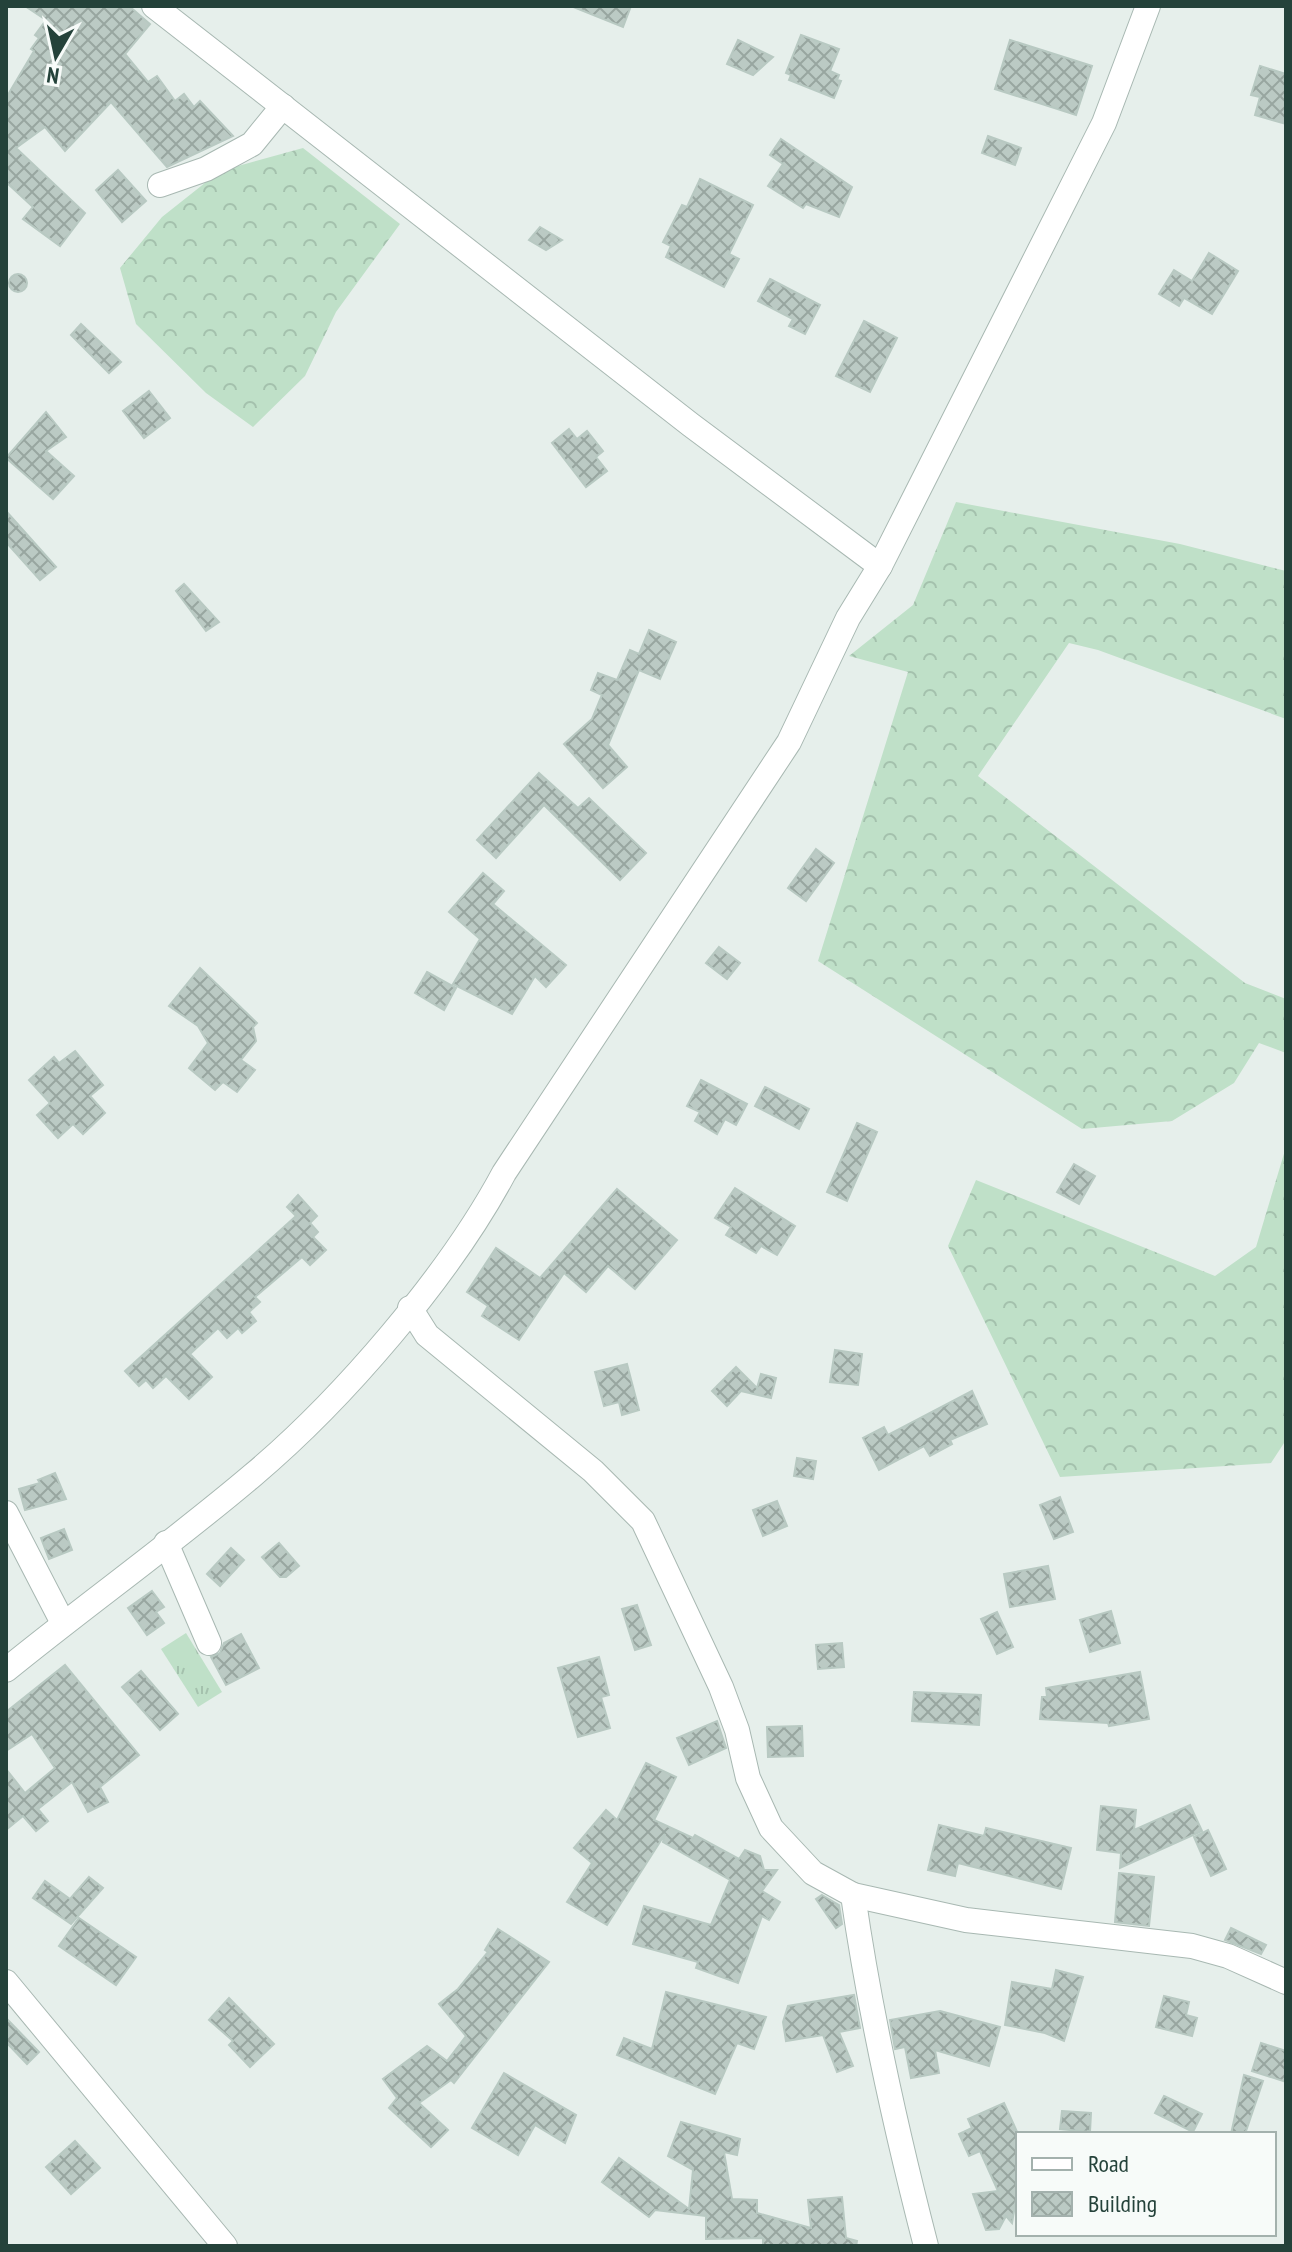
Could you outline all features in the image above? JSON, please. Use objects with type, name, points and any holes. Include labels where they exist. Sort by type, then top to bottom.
[{"type":"street","points":[[154,6],[679,415],[880,566]]},
{"type":"street","points":[[6,1670],[253,1475],[311,1422],[410,1308],[483,1213],[504,1173],[789,742],[848,618],[880,566],[1104,123],[1148,6]]},
{"type":"street","points":[[160,185],[206,169],[252,144],[283,106]]},
{"type":"street","points":[[410,1308],[427,1335],[593,1471],[643,1521],[721,1687],[737,1730],[748,1778],[771,1828],[813,1873],[853,1895],[966,1920],[1192,1946],[1228,1956],[1286,1982]]},
{"type":"street","points":[[6,1513],[63,1623]]},
{"type":"street","points":[[166,1543],[209,1643]]},
{"type":"street","points":[[853,1895],[864,1975],[893,2120],[926,2246]]},
{"type":"street","points":[[6,1982],[222,2245]]},
{"type":"green space","points":[[303,148],[400,224],[336,312],[305,376],[253,427],[206,393],[136,324],[120,268],[162,217],[220,171]]},
{"type":"green space","points":[[956,502],[1180,544],[1286,571],[1286,719],[1098,650],[1069,643],[978,776],[1245,983],[1286,999],[1286,1053],[1259,1043],[1234,1083],[1172,1121],[1082,1129],[818,961],[908,672],[849,656],[913,605]]},
{"type":"green space","points":[[1286,1147],[1286,1440],[1271,1463],[1060,1477],[948,1246],[976,1180],[1215,1276],[1256,1247]]},
{"type":"green space","points":[[186,1633],[222,1692],[198,1707],[161,1649]]},
{"type":"building","points":[[25,6],[129,6],[150,24],[125,54],[148,82],[157,76],[175,101],[184,94],[194,107],[200,101],[233,136],[167,167],[111,102],[65,151],[45,127],[16,148],[85,213],[60,246],[23,219],[33,207],[6,182],[6,98],[34,51],[31,49],[39,38],[35,35],[46,20]]},
{"type":"building","points":[[571,6],[631,6],[623,27]]},
{"type":"building","points":[[801,35],[839,49],[830,71],[839,75],[837,80],[841,81],[834,98],[789,80],[791,75],[786,73]]},
{"type":"building","points":[[738,40],[773,57],[753,75],[727,64]]},
{"type":"building","points":[[1010,40],[1092,66],[1076,115],[995,89]]},
{"type":"building","points":[[1260,66],[1286,74],[1286,124],[1255,115],[1260,97],[1251,95]]},
{"type":"building","points":[[988,136],[1021,148],[1015,165],[982,153]]},
{"type":"building","points":[[781,139],[852,187],[839,217],[806,204],[803,208],[768,186],[783,164],[770,155]]},
{"type":"building","points":[[118,170],[146,201],[122,222],[96,190]]},
{"type":"building","points":[[700,179],[753,205],[729,254],[739,259],[724,287],[666,257],[671,246],[663,242],[682,205],[687,207]]},
{"type":"building","points":[[540,227],[562,240],[546,250],[529,240]]},
{"type":"building","points":[[1209,253],[1238,271],[1212,314],[1184,298],[1179,306],[1159,294],[1174,270],[1192,281]]},
{"type":"building","points":[[14,274],[22,274],[27,283],[25,290],[14,292],[9,287],[9,279]]},
{"type":"building","points":[[770,279],[820,305],[805,334],[789,326],[793,319],[758,301]]},
{"type":"building","points":[[864,321],[897,338],[870,392],[836,376]]},
{"type":"building","points":[[81,324],[121,362],[109,373],[71,335]]},
{"type":"building","points":[[149,391],[170,418],[144,438],[123,411]]},
{"type":"building","points":[[46,412],[66,437],[46,451],[74,476],[53,499],[6,458]]},
{"type":"building","points":[[569,429],[577,439],[587,431],[603,451],[596,457],[607,471],[586,487],[552,443]]},
{"type":"building","points":[[6,511],[56,567],[40,580],[6,542]]},
{"type":"building","points":[[184,584],[219,622],[206,631],[176,591]]},
{"type":"building","points":[[649,630],[676,642],[660,679],[639,670],[608,745],[627,767],[603,788],[564,744],[592,719],[602,695],[591,690],[598,673],[617,680],[630,650],[639,654]]},
{"type":"building","points":[[539,773],[578,808],[589,798],[646,853],[620,880],[544,805],[496,858],[477,840]]},
{"type":"building","points":[[816,849],[834,863],[806,901],[788,888]]},
{"type":"building","points":[[483,873],[504,891],[493,904],[566,965],[546,987],[535,976],[512,1014],[453,984],[480,939],[449,912]]},
{"type":"building","points":[[719,947],[740,963],[727,979],[706,963]]},
{"type":"building","points":[[200,968],[257,1023],[253,1027],[256,1041],[241,1060],[255,1070],[237,1092],[223,1082],[215,1090],[189,1068],[208,1043],[198,1026],[169,1006]]},
{"type":"building","points":[[427,972],[456,988],[444,1010],[415,993]]},
{"type":"building","points":[[75,1051],[103,1085],[90,1096],[105,1113],[83,1134],[73,1124],[58,1138],[37,1115],[50,1103],[29,1080],[54,1057],[59,1063]]},
{"type":"building","points":[[701,1080],[747,1104],[736,1125],[725,1119],[717,1134],[695,1121],[700,1112],[687,1106]]},
{"type":"building","points":[[765,1087],[809,1109],[799,1129],[755,1106]]},
{"type":"building","points":[[857,1123],[877,1132],[847,1201],[827,1192]]},
{"type":"building","points":[[1074,1164],[1095,1176],[1079,1204],[1057,1192]]},
{"type":"building","points":[[735,1188],[795,1226],[777,1255],[761,1246],[756,1253],[726,1235],[731,1227],[715,1218]]},
{"type":"building","points":[[617,1189],[677,1240],[635,1289],[608,1266],[586,1292],[564,1273],[519,1340],[482,1316],[488,1306],[467,1292],[496,1248],[540,1278]]},
{"type":"building","points":[[298,1195],[317,1216],[310,1223],[318,1232],[313,1237],[326,1250],[310,1265],[302,1257],[255,1297],[260,1302],[249,1312],[256,1321],[242,1333],[238,1328],[227,1338],[218,1328],[190,1354],[212,1377],[189,1399],[166,1376],[153,1388],[146,1380],[139,1386],[125,1371],[296,1216],[287,1207]]},
{"type":"building","points":[[835,1350],[862,1354],[858,1385],[830,1382]]},
{"type":"building","points":[[627,1364],[639,1410],[622,1415],[619,1402],[604,1406],[595,1372]]},
{"type":"building","points":[[736,1367],[757,1388],[761,1374],[776,1378],[771,1398],[741,1391],[727,1406],[712,1391]]},
{"type":"building","points":[[972,1391],[987,1424],[950,1440],[952,1444],[930,1456],[924,1446],[879,1470],[863,1438],[884,1427],[888,1435]]},
{"type":"building","points":[[797,1458],[816,1461],[813,1479],[794,1476]]},
{"type":"building","points":[[55,1473],[66,1499],[25,1510],[19,1489],[40,1483],[38,1480]]},
{"type":"building","points":[[1060,1497],[1073,1532],[1054,1539],[1040,1505]]},
{"type":"building","points":[[777,1501],[787,1526],[763,1536],[753,1510]]},
{"type":"building","points":[[64,1529],[72,1550],[49,1559],[41,1538]]},
{"type":"building","points":[[279,1543],[299,1566],[286,1577],[280,1577],[262,1557]]},
{"type":"building","points":[[231,1548],[244,1560],[220,1586],[207,1574]]},
{"type":"building","points":[[1048,1566],[1055,1599],[1010,1607],[1004,1574]]},
{"type":"building","points":[[152,1591],[164,1607],[156,1612],[164,1623],[147,1635],[128,1608]]},
{"type":"building","points":[[637,1605],[651,1645],[635,1650],[622,1609]]},
{"type":"building","points":[[1111,1611],[1120,1643],[1090,1652],[1080,1620]]},
{"type":"building","points":[[997,1612],[1013,1647],[997,1654],[981,1619]]},
{"type":"building","points":[[241,1634],[259,1668],[226,1685],[211,1657],[220,1653],[224,1643]]},
{"type":"building","points":[[842,1643],[844,1667],[818,1669],[816,1645]]},
{"type":"building","points":[[599,1657],[609,1695],[601,1697],[610,1728],[578,1737],[558,1668]]},
{"type":"building","points":[[65,1665],[139,1755],[100,1787],[108,1802],[88,1812],[72,1782],[38,1809],[48,1821],[36,1831],[23,1816],[6,1830],[6,1769],[25,1793],[55,1768],[32,1734],[6,1751],[6,1712]]},
{"type":"building","points":[[141,1671],[178,1714],[160,1730],[122,1687]]},
{"type":"building","points":[[1140,1672],[1149,1719],[1109,1726],[1108,1723],[1040,1719],[1042,1697],[1047,1697],[1046,1688]]},
{"type":"building","points":[[914,1692],[981,1695],[979,1725],[912,1721]]},
{"type":"building","points":[[717,1721],[726,1748],[689,1765],[677,1738]]},
{"type":"building","points":[[802,1726],[803,1756],[768,1757],[767,1727]]},
{"type":"building","points":[[646,1763],[676,1777],[654,1820],[693,1838],[695,1835],[739,1859],[745,1850],[760,1856],[764,1870],[777,1870],[762,1891],[780,1902],[769,1920],[762,1916],[738,1983],[696,1968],[698,1962],[633,1944],[644,1906],[711,1925],[730,1880],[663,1842],[665,1834],[607,1925],[567,1902],[592,1863],[574,1848],[606,1810],[617,1820]]},
{"type":"building","points":[[1190,1805],[1202,1831],[1120,1868],[1121,1853],[1097,1850],[1101,1806],[1136,1810],[1134,1830]]},
{"type":"building","points":[[939,1825],[984,1836],[986,1828],[1071,1848],[1061,1889],[958,1863],[955,1876],[928,1870]]},
{"type":"building","points":[[1208,1830],[1226,1869],[1211,1876],[1194,1837]]},
{"type":"building","points":[[1119,1873],[1154,1877],[1149,1926],[1115,1922]]},
{"type":"building","points":[[89,1877],[103,1888],[71,1924],[33,1898],[45,1881],[70,1899]]},
{"type":"building","points":[[822,1895],[839,1905],[842,1924],[836,1928],[816,1899]]},
{"type":"building","points":[[79,1918],[136,1957],[116,1985],[59,1946]]},
{"type":"building","points":[[1231,1928],[1266,1945],[1261,1954],[1225,1940]]},
{"type":"building","points":[[498,1929],[549,1962],[454,2083],[451,2080],[419,2103],[448,2130],[431,2147],[389,2108],[397,2098],[383,2079],[427,2046],[447,2061],[466,2036],[439,2004],[458,1989],[488,1952],[485,1950]]},
{"type":"building","points":[[1056,1970],[1083,1977],[1064,2041],[1045,2033],[1005,2025],[1012,1982],[1052,1989]]},
{"type":"building","points":[[666,1992],[766,2017],[754,2049],[737,2043],[715,2094],[617,2055],[624,2038],[652,2049]]},
{"type":"building","points":[[854,1995],[860,2028],[839,2032],[853,2066],[837,2072],[823,2035],[786,2041],[783,2022],[788,2006]]},
{"type":"building","points":[[1164,1996],[1189,2002],[1186,2015],[1197,2018],[1192,2036],[1156,2027]]},
{"type":"building","points":[[229,1998],[274,2044],[250,2067],[229,2045],[233,2041],[209,2020]]},
{"type":"building","points":[[940,2011],[1000,2027],[989,2066],[935,2050],[939,2073],[911,2078],[905,2047],[895,2049],[890,2020]]},
{"type":"building","points":[[6,2018],[39,2052],[27,2064],[6,2042]]},
{"type":"building","points":[[1261,2043],[1286,2051],[1286,2082],[1252,2071]]},
{"type":"building","points":[[504,2073],[576,2115],[565,2143],[535,2125],[518,2155],[472,2128]]},
{"type":"building","points":[[1244,2075],[1263,2081],[1246,2132],[1231,2132]]},
{"type":"building","points":[[1164,2096],[1202,2114],[1193,2132],[1155,2113]]},
{"type":"building","points":[[1004,2103],[1017,2132],[1016,2200],[1012,2223],[1006,2216],[999,2229],[986,2230],[973,2194],[998,2191],[980,2151],[969,2156],[959,2134],[972,2128],[968,2119]]},
{"type":"building","points":[[1062,2111],[1091,2113],[1090,2132],[1060,2129]]},
{"type":"building","points":[[681,2122],[740,2139],[737,2155],[724,2152],[732,2199],[757,2200],[757,2213],[811,2228],[808,2200],[842,2197],[846,2238],[857,2241],[856,2246],[763,2246],[763,2238],[706,2239],[706,2216],[655,2210],[649,2217],[602,2182],[619,2158],[689,2209],[693,2170],[668,2156]]},
{"type":"building","points":[[75,2141],[100,2168],[71,2194],[46,2167]]}]
